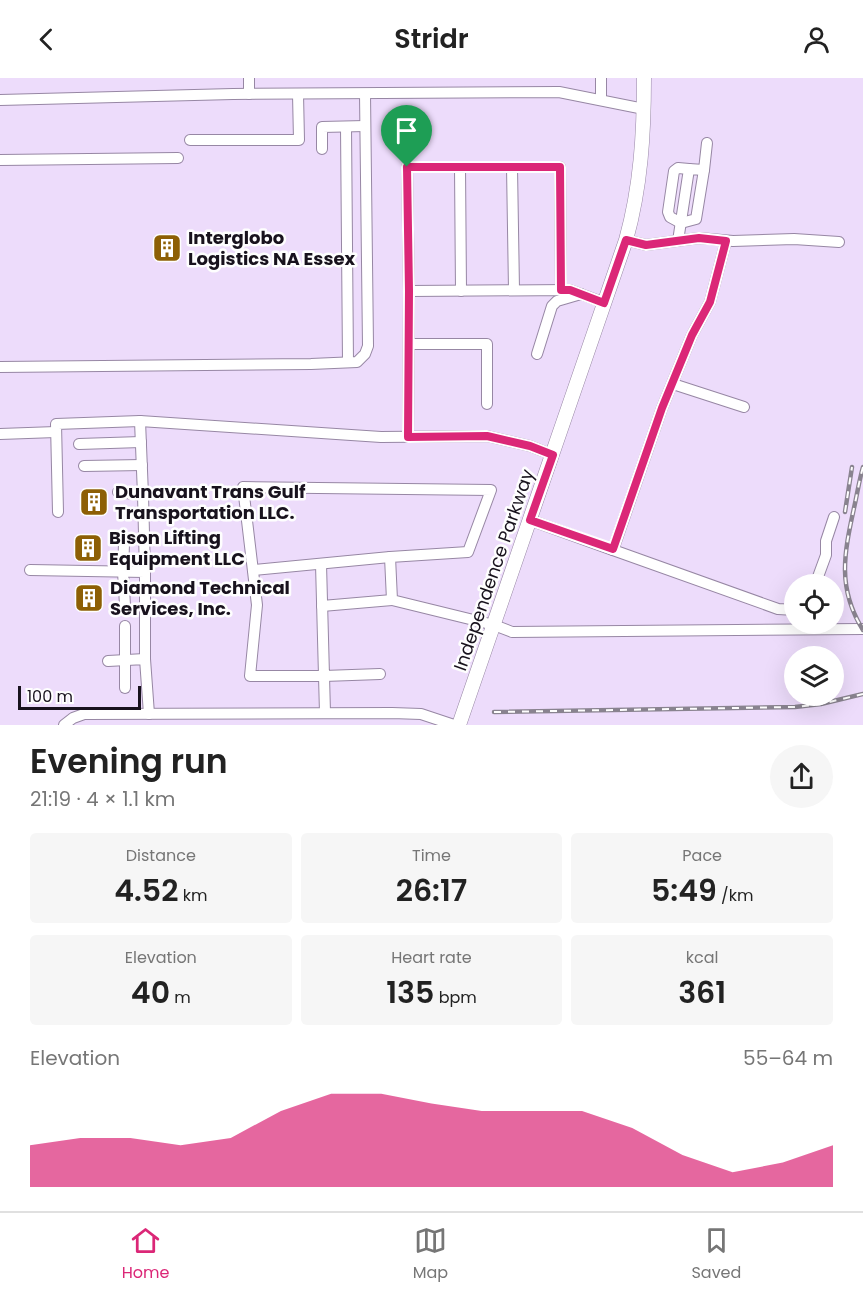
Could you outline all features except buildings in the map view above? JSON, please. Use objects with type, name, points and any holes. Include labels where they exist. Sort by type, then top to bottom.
[{"type":"main road","name":"Independence Parkway","points":[[459,725],[626,240],[641,166],[644,78]]},
{"type":"lane","points":[[249,78],[249,94]]},
{"type":"lane","points":[[601,78],[601,99]]},
{"type":"lane","points":[[0,100],[249,94],[560,92],[644,109]]},
{"type":"lane","points":[[190,140],[299,140],[298,94]]},
{"type":"lane","points":[[0,367],[357,362],[362,359],[368,346],[365,94]]},
{"type":"lane","points":[[322,149],[322,127],[365,126]]},
{"type":"lane","points":[[346,127],[348,362]]},
{"type":"lane","points":[[704,170],[689,172],[678,168],[674,173],[668,212],[670,217],[681,223],[696,219],[704,170],[707,143]]},
{"type":"lane","points":[[0,160],[178,158]]},
{"type":"lane","points":[[408,437],[407,167],[560,167],[561,290]]},
{"type":"lane","points":[[460,167],[460,291]]},
{"type":"lane","points":[[512,167],[514,290]]},
{"type":"lane","points":[[678,241],[689,172]]},
{"type":"lane","points":[[347,192],[366,192]]},
{"type":"lane","points":[[626,240],[646,245],[699,238],[726,241],[794,239],[839,242]]},
{"type":"lane","points":[[613,549],[662,408],[692,335],[710,302],[726,241]]},
{"type":"lane","points":[[409,291],[570,290],[604,303]]},
{"type":"lane","points":[[537,354],[552,306],[557,301],[581,294]]},
{"type":"lane","points":[[409,344],[487,344],[487,404]]},
{"type":"lane","points":[[673,384],[744,407]]},
{"type":"lane","points":[[58,512],[56,424],[140,421],[408,437],[487,436],[530,446],[553,455]]},
{"type":"lane","points":[[140,421],[145,572],[145,659],[149,714]]},
{"type":"lane","points":[[0,434],[56,432]]},
{"type":"lane","points":[[79,444],[141,442]]},
{"type":"lane","points":[[84,466],[142,465]]},
{"type":"lane","points":[[253,570],[468,552],[491,490],[243,487],[257,605],[250,676],[380,674]]},
{"type":"lane","points":[[118,492],[143,495]]},
{"type":"lane","points":[[819,574],[826,555],[826,541],[834,517]]},
{"type":"lane","points":[[530,520],[784,609]]},
{"type":"lane","points":[[124,544],[125,604]]},
{"type":"lane","points":[[390,557],[392,600]]},
{"type":"lane","points":[[321,564],[325,713]]},
{"type":"lane","points":[[30,570],[145,572]]},
{"type":"lane","points":[[322,606],[392,600],[494,625],[517,634],[863,629]]},
{"type":"lane","points":[[125,626],[125,688]]},
{"type":"lane","points":[[108,661],[145,659]]},
{"type":"lane","points":[[64,725],[84,714],[149,714],[200,719],[325,713],[421,714],[454,725]]},
{"type":"shaded area","points":[[0,78],[863,78],[863,725],[0,725]]},
{"type":"railway","points":[[845,512],[852,467]]},
{"type":"railway","points":[[863,467],[848,541],[845,571],[849,600],[863,630]]},
{"type":"railway","points":[[494,712],[795,707],[821,704],[863,694]]},
{"type":"place","name":"Interglobo Logistics NA Essex","points":[[167,248]]},
{"type":"place","name":"Dunavant Trans Gulf Transportation LLC.","points":[[94,502]]},
{"type":"place","name":"Bison Lifting Equipment LLC","points":[[88,548]]},
{"type":"place","name":"Diamond Technical Services, Inc.","points":[[89,598]]},
{"type":"route","points":[[407,167],[560,167],[561,290],[570,290],[604,303],[626,240],[646,245],[699,238],[726,241],[710,302],[692,335],[662,408],[613,549],[530,520],[553,455],[530,446],[487,436],[408,437],[407,167]]}]
